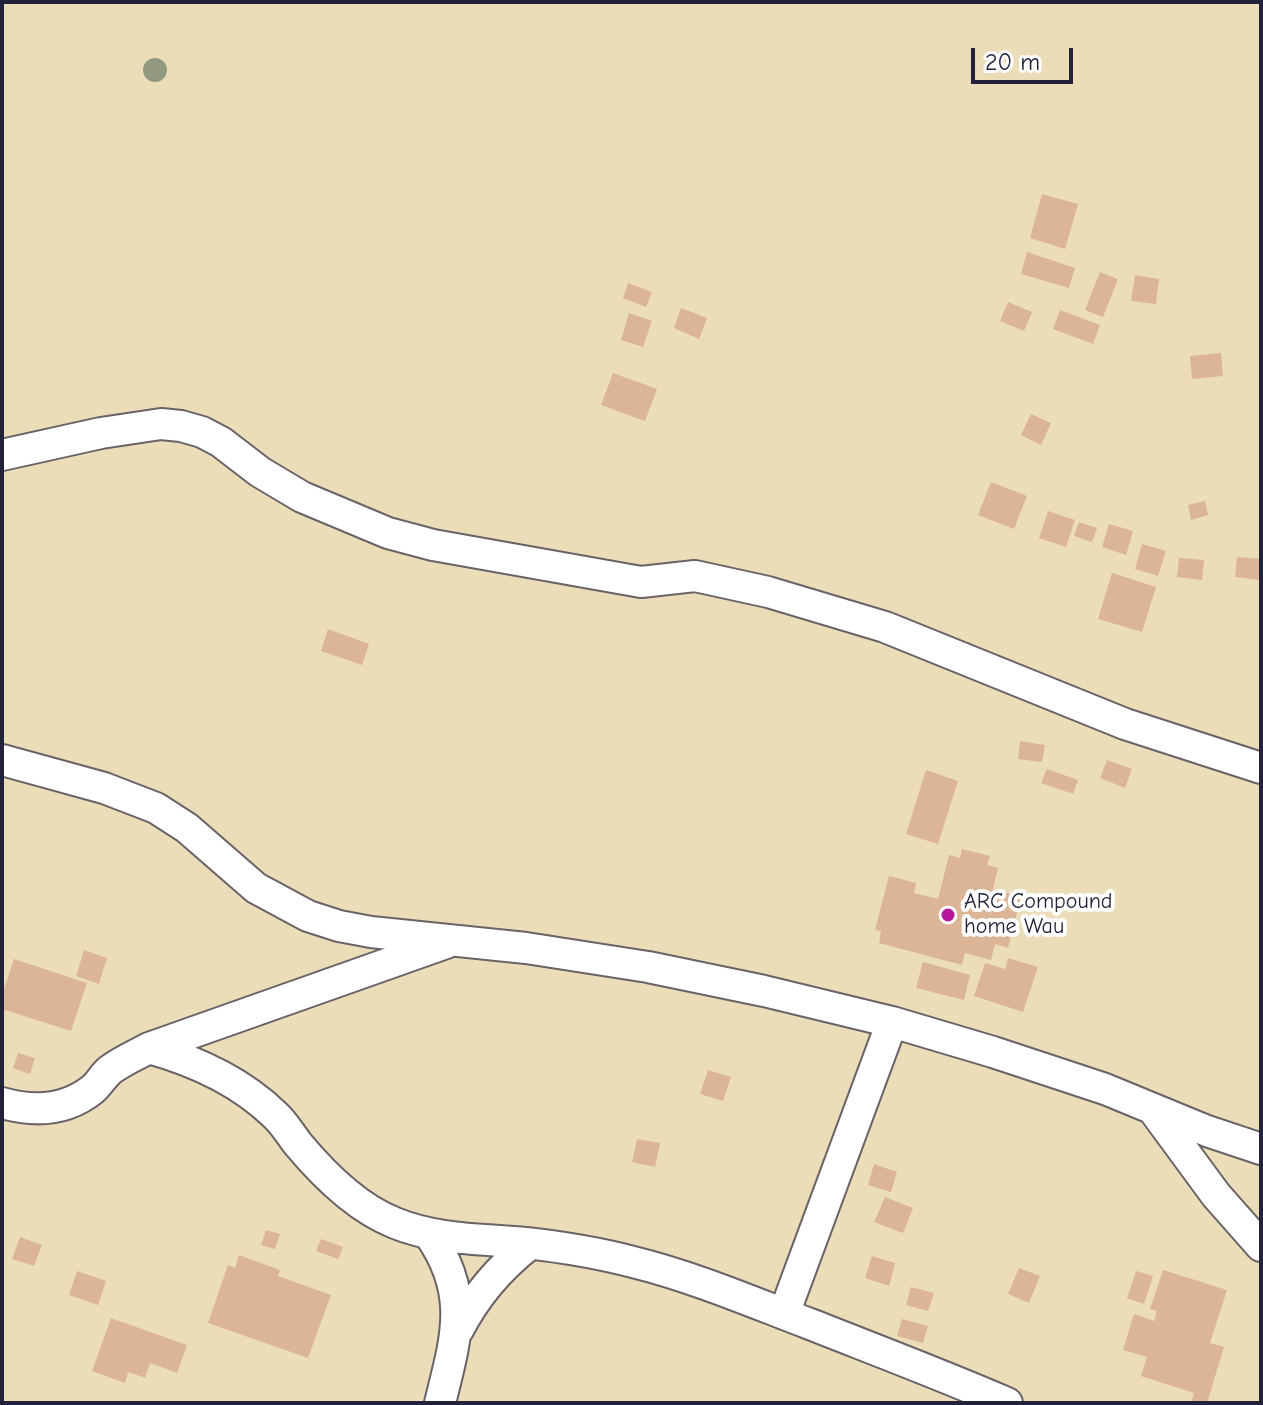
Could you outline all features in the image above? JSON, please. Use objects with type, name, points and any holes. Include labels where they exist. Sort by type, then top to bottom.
[{"type":"street","points":[[2,455],[101,433],[161,424],[181,426],[221,442],[260,472],[302,497],[388,533],[433,545],[641,582],[695,576],[768,592],[885,627],[1125,724],[1261,768]]},
{"type":"street","points":[[2,760],[104,788],[156,808],[187,828],[256,888],[308,916],[371,932],[455,940],[648,967],[892,1022],[1091,1085],[1155,1112],[1261,1149]]},
{"type":"street","points":[[5,1110],[46,1109],[81,1098],[109,1071],[149,1048],[455,940]]},
{"type":"street","points":[[784,1314],[892,1022]]},
{"type":"street","points":[[149,1048],[194,1062],[252,1095],[278,1117],[314,1162],[345,1190],[394,1223],[429,1234],[530,1244],[633,1262],[735,1293],[1007,1403]]},
{"type":"street","points":[[1155,1112],[1216,1195],[1261,1246]]},
{"type":"street","points":[[429,1234],[449,1267],[455,1286],[457,1332]]},
{"type":"street","points":[[440,1403],[457,1332],[471,1306],[508,1261],[530,1244]]},
{"type":"building","points":[[1042,194],[1078,204],[1065,249],[1030,238]]},
{"type":"building","points":[[1027,252],[1075,268],[1069,288],[1021,274]]},
{"type":"building","points":[[1100,272],[1118,279],[1103,317],[1085,310]]},
{"type":"building","points":[[1135,275],[1159,279],[1156,304],[1131,301]]},
{"type":"building","points":[[628,283],[652,292],[646,307],[623,298]]},
{"type":"building","points":[[1008,302],[1032,312],[1024,331],[1000,321]]},
{"type":"building","points":[[681,308],[707,318],[699,339],[674,328]]},
{"type":"building","points":[[1060,310],[1100,325],[1093,344],[1053,329]]},
{"type":"building","points":[[629,313],[652,321],[643,347],[621,340]]},
{"type":"building","points":[[1221,353],[1223,376],[1192,379],[1190,356]]},
{"type":"building","points":[[613,373],[657,389],[645,421],[601,405]]},
{"type":"building","points":[[1031,414],[1051,423],[1041,445],[1021,435]]},
{"type":"building","points":[[991,482],[1027,496],[1014,529],[978,515]]},
{"type":"building","points":[[1205,501],[1208,515],[1191,520],[1188,505]]},
{"type":"building","points":[[1048,511],[1075,520],[1066,547],[1039,538]]},
{"type":"building","points":[[1079,522],[1097,528],[1092,542],[1074,536]]},
{"type":"building","points":[[1109,524],[1133,531],[1126,555],[1102,547]]},
{"type":"building","points":[[1142,544],[1166,551],[1158,576],[1135,569]]},
{"type":"building","points":[[1237,557],[1261,559],[1260,580],[1235,577]]},
{"type":"building","points":[[1179,558],[1204,560],[1202,580],[1177,577]]},
{"type":"building","points":[[1112,573],[1156,587],[1142,632],[1098,619]]},
{"type":"building","points":[[328,629],[369,644],[362,665],[321,651]]},
{"type":"building","points":[[1020,741],[1045,745],[1042,762],[1018,759]]},
{"type":"building","points":[[1107,760],[1132,769],[1125,788],[1100,778]]},
{"type":"building","points":[[1047,769],[1078,780],[1073,794],[1041,783]]},
{"type":"building","points":[[926,770],[958,781],[938,844],[906,834]]},
{"type":"building","name":"ARC Compound home Wau","points":[[962,849],[990,856],[987,865],[998,868],[993,889],[1021,897],[1008,948],[995,944],[991,960],[965,953],[962,965],[879,943],[881,931],[875,930],[889,876],[916,883],[914,893],[938,899],[949,855],[960,858]]},
{"type":"building","points":[[84,950],[107,958],[99,984],[76,976]]},
{"type":"building","points":[[1008,958],[1038,967],[1023,1012],[974,996],[985,963],[1005,969]]},
{"type":"building","points":[[14,959],[87,983],[71,1031],[2,1009],[2,995]]},
{"type":"building","points":[[923,962],[970,975],[964,1000],[916,988]]},
{"type":"building","points":[[18,1053],[35,1058],[30,1074],[13,1068]]},
{"type":"building","points":[[708,1070],[731,1077],[723,1101],[700,1094]]},
{"type":"building","points":[[637,1139],[660,1143],[655,1167],[632,1162]]},
{"type":"building","points":[[874,1164],[897,1172],[891,1192],[868,1185]]},
{"type":"building","points":[[885,1197],[913,1208],[903,1233],[874,1222]]},
{"type":"building","points":[[266,1230],[280,1234],[275,1249],[261,1245]]},
{"type":"building","points":[[20,1237],[42,1245],[34,1266],[12,1259]]},
{"type":"building","points":[[321,1239],[343,1247],[338,1259],[316,1251]]},
{"type":"building","points":[[239,1255],[280,1270],[278,1276],[331,1295],[308,1358],[208,1323],[228,1265],[235,1268]]},
{"type":"building","points":[[872,1256],[895,1263],[889,1286],[865,1278]]},
{"type":"building","points":[[1019,1268],[1040,1276],[1029,1303],[1008,1294]]},
{"type":"building","points":[[1163,1270],[1227,1290],[1210,1343],[1224,1347],[1207,1403],[1191,1403],[1194,1393],[1141,1376],[1147,1357],[1123,1350],[1134,1314],[1154,1321],[1157,1311],[1150,1309]]},
{"type":"building","points":[[77,1271],[106,1281],[98,1305],[69,1295]]},
{"type":"building","points":[[1136,1271],[1153,1276],[1144,1304],[1127,1298]]},
{"type":"building","points":[[911,1287],[934,1293],[928,1311],[906,1305]]},
{"type":"building","points":[[111,1318],[187,1345],[177,1373],[150,1363],[145,1378],[128,1372],[125,1383],[92,1371]]},
{"type":"building","points":[[902,1319],[928,1326],[923,1343],[897,1336]]},
{"type":"place","name":"ARC Compound home Wau","points":[[948,915]]}]
